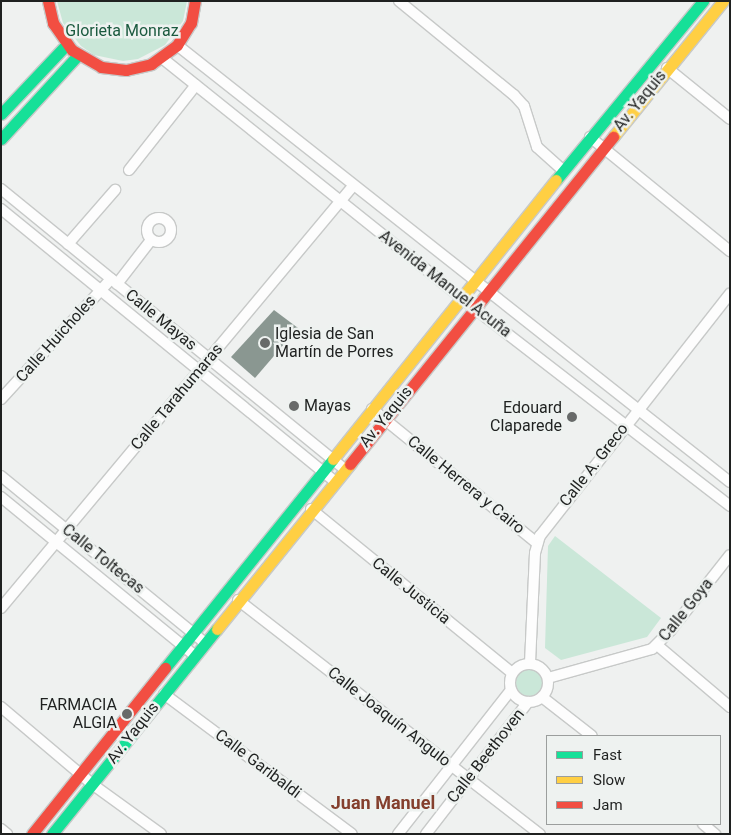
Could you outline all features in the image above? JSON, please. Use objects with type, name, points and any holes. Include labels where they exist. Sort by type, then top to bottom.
[{"type":"street","points":[[48,1],[53,23],[66,45],[78,55],[101,67],[126,70],[162,58],[178,45],[191,22],[195,1]]},
{"type":"street","points":[[399,1],[514,94],[524,106],[537,147],[564,171]]},
{"type":"street","name":"Av. Yaquis","points":[[32,834],[590,137],[703,1]]},
{"type":"street","name":"Av. Yaquis","points":[[52,834],[310,509],[723,1]]},
{"type":"street","points":[[1,114],[66,45]]},
{"type":"street","name":"Avenida Manuel Acuña","points":[[178,45],[486,292],[730,482]]},
{"type":"street","points":[[1,139],[78,55]]},
{"type":"street","name":"Avenida Manuel Acuña","points":[[162,58],[474,308],[730,506]]},
{"type":"street","points":[[667,68],[730,119]]},
{"type":"street","points":[[129,170],[196,85]]},
{"type":"street","points":[[590,137],[730,251]]},
{"type":"street","name":"Calle Tarahumaras","points":[[1,608],[353,186]]},
{"type":"street","name":"Calle Mayas","points":[[1,189],[344,469]]},
{"type":"street","points":[[68,244],[115,190]]},
{"type":"street","name":"Calle Mayas","points":[[1,209],[334,481]]},
{"type":"street","name":"Calle Huicholes","points":[[1,399],[101,290],[114,281],[151,240]]},
{"type":"street","name":"Calle A. Greco","points":[[537,543],[625,425],[730,294]]},
{"type":"street","name":"Calle Herrera y Cairo","points":[[372,409],[537,543]]},
{"type":"street","name":"Calle Toltecas","points":[[1,476],[205,642]]},
{"type":"street","name":"Calle Toltecas","points":[[1,497],[194,655]]},
{"type":"street","name":"Calle Justicia","points":[[310,509],[512,673]]},
{"type":"street","points":[[530,663],[537,543]]},
{"type":"street","name":"Calle Goya","points":[[548,678],[646,652],[657,645],[730,555]]},
{"type":"street","name":"Calle Joaquín Angulo","points":[[238,600],[540,834]]},
{"type":"street","points":[[657,645],[730,707]]},
{"type":"street","points":[[530,663],[542,668],[548,678],[547,690],[542,697],[528,702],[520,700],[511,690],[512,673],[520,666],[530,663]]},
{"type":"street","name":"Calle Beethoven","points":[[398,834],[511,690]]},
{"type":"street","name":"Calle Garibaldi","points":[[164,694],[352,834]]},
{"type":"street","points":[[542,697],[591,735]]},
{"type":"street","name":"Calle Beethoven","points":[[426,834],[528,702]]},
{"type":"street","points":[[1,707],[92,784],[161,834]]},
{"type":"street","points":[[703,825],[715,834]]},
{"type":"street","points":[[1,829],[7,834]]},
{"type":"green space","name":"Glorieta Monraz","points":[[57,1],[187,1],[183,21],[165,45],[138,59],[123,61],[94,55],[81,46],[63,23]]},
{"type":"green space","points":[[555,536],[661,618],[647,637],[561,660],[545,648],[548,546]]},
{"type":"green space","points":[[530,669],[540,673],[544,683],[540,693],[530,697],[520,693],[516,683],[520,673]]},
{"type":"building","name":"Iglesia de San Martín de Porres","points":[[274,310],[298,328],[255,378],[231,357]]},
{"type":"traffic: fast","points":[[556,180],[703,1]]},
{"type":"traffic: fast","points":[[1,114],[66,45]]},
{"type":"traffic: fast","points":[[1,139],[78,55]]},
{"type":"traffic: fast","points":[[165,668],[333,459]]},
{"type":"traffic: fast","points":[[52,834],[217,629]]},
{"type":"traffic: slow","points":[[613,137],[723,1]]},
{"type":"traffic: slow","points":[[333,459],[556,180]]},
{"type":"traffic: slow","points":[[217,629],[350,464]]},
{"type":"traffic: jam","points":[[48,1],[53,23],[72,50],[101,67],[126,70],[151,64],[177,45],[191,23],[195,1]]},
{"type":"traffic: jam","points":[[350,464],[613,137]]},
{"type":"traffic: jam","points":[[32,834],[165,668]]},
{"type":"place","name":"Iglesia de San Martín de Porres","points":[[265,343]]},
{"type":"place","name":"Mayas","points":[[294,406]]},
{"type":"place","name":"Edouard Claparede","points":[[572,417]]},
{"type":"place","name":"FARMACIA ALGIA","points":[[127,714]]},
{"type":"district","name":"Juan Manuel","points":[[383,803]]}]
